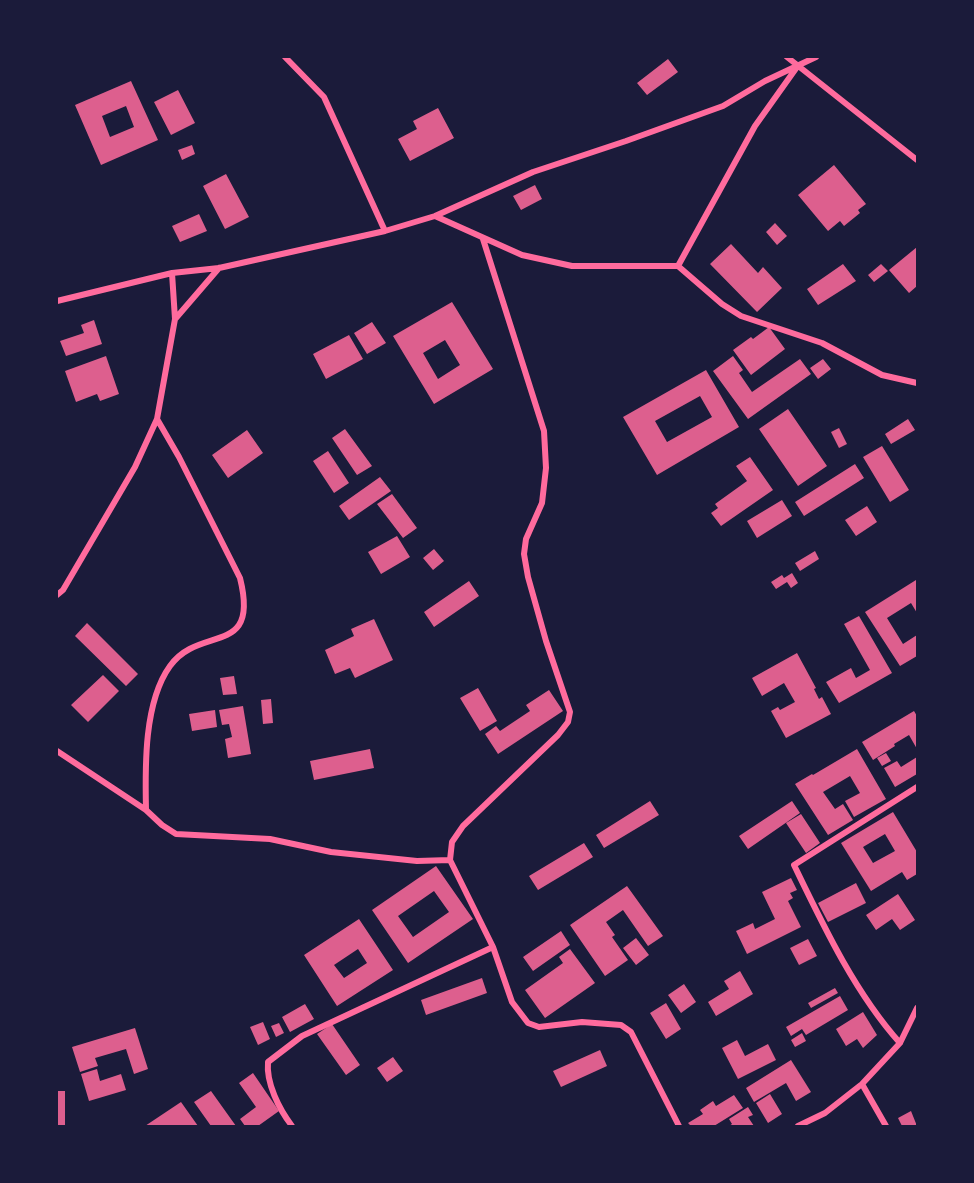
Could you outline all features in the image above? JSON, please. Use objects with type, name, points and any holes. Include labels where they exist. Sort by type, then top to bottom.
[{"type":"street","points":[[285,57],[324,97],[385,231]]},
{"type":"street","points":[[787,57],[917,160]]},
{"type":"street","points":[[57,301],[172,273],[219,268],[385,231],[435,216],[532,172],[723,106],[765,81],[816,57]]},
{"type":"street","points":[[678,266],[755,126],[798,67]]},
{"type":"street","points":[[435,216],[522,255],[572,266],[678,266],[722,304],[741,316],[822,343],[882,375],[917,384]]},
{"type":"street","points":[[483,238],[544,431],[546,468],[542,504],[526,539],[524,554],[546,641],[570,712],[568,722],[558,735],[463,826],[452,842],[450,860],[493,947],[512,1002],[528,1023],[539,1028],[582,1022],[621,1025],[631,1032],[679,1126]]},
{"type":"street","points":[[175,319],[219,268]]},
{"type":"street","points":[[57,595],[63,590],[135,467],[157,419],[175,319],[172,273]]},
{"type":"street","points":[[146,810],[147,744],[154,699],[161,682],[172,663],[191,647],[229,635],[238,626],[243,615],[245,600],[240,578],[179,457],[157,419]]},
{"type":"street","points":[[57,751],[146,810],[176,834],[270,839],[331,852],[417,861],[450,860]]},
{"type":"street","points":[[900,1042],[866,999],[809,897],[794,865],[917,787]]},
{"type":"street","points":[[292,1126],[269,1082],[268,1062],[302,1036],[493,947]]},
{"type":"street","points":[[798,1126],[825,1113],[861,1084],[900,1042],[917,1008]]},
{"type":"street","points":[[861,1084],[886,1126]]},
{"type":"building","points":[[668,59],[678,72],[647,95],[637,83]]},
{"type":"building","points":[[131,81],[158,140],[101,165],[75,105]],"holes":[[[126,106],[134,127],[110,137],[102,116]]]},
{"type":"building","points":[[178,90],[195,123],[171,135],[154,102]]},
{"type":"building","points":[[438,108],[454,138],[410,161],[398,139],[417,129],[413,121]]},
{"type":"building","points":[[192,145],[195,154],[182,160],[178,150]]},
{"type":"building","points":[[834,165],[866,204],[858,210],[860,213],[844,226],[840,221],[828,231],[798,195]]},
{"type":"building","points":[[226,174],[249,217],[225,229],[203,186]]},
{"type":"building","points":[[535,185],[542,199],[521,210],[513,196]]},
{"type":"building","points":[[199,214],[207,231],[180,242],[172,226]]},
{"type":"building","points":[[775,223],[787,236],[777,245],[766,232]]},
{"type":"building","points":[[731,244],[758,273],[763,267],[782,288],[757,312],[710,264]]},
{"type":"building","points":[[917,247],[917,286],[909,293],[889,270]]},
{"type":"building","points":[[843,264],[856,281],[818,305],[807,289]]},
{"type":"building","points":[[881,264],[888,271],[874,282],[868,275]]},
{"type":"building","points":[[452,302],[493,369],[434,404],[393,336]],"holes":[[[445,340],[460,365],[438,379],[423,353]]]},
{"type":"building","points":[[94,320],[102,344],[66,356],[60,341],[84,333],[81,325]]},
{"type":"building","points":[[372,322],[386,343],[367,354],[354,333]]},
{"type":"building","points":[[769,327],[785,349],[751,375],[733,350]]},
{"type":"building","points":[[349,335],[363,359],[326,379],[313,354]]},
{"type":"building","points":[[106,356],[119,394],[100,401],[97,394],[76,402],[65,371]]},
{"type":"building","points":[[733,356],[743,370],[739,373],[752,392],[800,359],[811,374],[748,419],[713,371]]},
{"type":"building","points":[[823,359],[831,369],[818,379],[810,368]]},
{"type":"building","points":[[706,370],[739,427],[657,475],[623,417]],"holes":[[[700,396],[712,417],[667,442],[655,421]]]},
{"type":"building","points":[[788,409],[827,466],[798,486],[759,429]]},
{"type":"building","points":[[908,419],[915,430],[891,444],[885,434]]},
{"type":"building","points":[[839,428],[847,444],[839,448],[831,432]]},
{"type":"building","points":[[345,429],[372,466],[357,475],[332,438]]},
{"type":"building","points":[[247,430],[263,453],[228,478],[212,455]]},
{"type":"building","points":[[882,446],[909,490],[890,502],[863,457]]},
{"type":"building","points":[[328,451],[349,483],[334,493],[313,461]]},
{"type":"building","points":[[750,457],[773,490],[721,526],[711,513],[718,508],[715,504],[747,481],[736,466]]},
{"type":"building","points":[[855,464],[864,478],[804,516],[795,502]]},
{"type":"building","points":[[380,477],[391,491],[349,520],[339,506]]},
{"type":"building","points":[[392,494],[417,528],[403,538],[377,504]]},
{"type":"building","points":[[782,500],[792,516],[757,538],[747,521]]},
{"type":"building","points":[[867,506],[877,522],[856,536],[845,520]]},
{"type":"building","points":[[397,536],[410,557],[381,574],[368,552]]},
{"type":"building","points":[[434,549],[444,561],[433,570],[423,558]]},
{"type":"building","points":[[815,551],[819,559],[800,571],[795,563]]},
{"type":"building","points":[[792,573],[798,583],[791,588],[787,582],[776,589],[771,582],[782,575],[784,578]]},
{"type":"building","points":[[916,580],[917,613],[911,603],[887,618],[903,644],[917,635],[917,656],[900,666],[865,612]]},
{"type":"building","points":[[469,581],[479,596],[434,627],[424,612]]},
{"type":"building","points":[[859,616],[892,673],[839,703],[826,682],[851,668],[856,678],[870,670],[844,624]]},
{"type":"building","points":[[374,619],[393,660],[355,678],[350,668],[335,674],[325,650],[354,636],[351,629]]},
{"type":"building","points":[[87,623],[138,674],[126,686],[75,636]]},
{"type":"building","points":[[797,653],[816,688],[814,689],[819,699],[822,697],[831,714],[786,738],[771,711],[778,707],[780,710],[795,702],[784,683],[762,696],[752,678]]},
{"type":"building","points":[[103,675],[119,691],[88,722],[71,705]]},
{"type":"building","points":[[234,676],[237,694],[223,695],[220,678]]},
{"type":"building","points":[[478,688],[497,721],[480,731],[460,698]]},
{"type":"building","points":[[549,690],[563,711],[498,754],[485,734],[496,726],[500,731],[530,711],[526,705]]},
{"type":"building","points":[[271,699],[273,723],[263,724],[261,700]]},
{"type":"building","points":[[243,706],[251,754],[228,758],[225,739],[232,737],[229,724],[222,725],[219,710]]},
{"type":"building","points":[[215,710],[217,727],[192,731],[189,714]]},
{"type":"building","points":[[914,711],[917,716],[917,749],[909,735],[873,760],[862,742]]},
{"type":"building","points":[[370,749],[374,768],[314,780],[310,761]]},
{"type":"building","points":[[857,749],[886,799],[854,817],[845,801],[860,793],[850,776],[823,792],[835,809],[843,804],[853,820],[828,835],[795,784]]},
{"type":"building","points":[[886,753],[891,761],[882,766],[877,758]]},
{"type":"building","points":[[917,757],[917,774],[895,787],[884,768],[897,761],[901,767]]},
{"type":"building","points":[[650,801],[659,815],[604,848],[596,835]]},
{"type":"building","points":[[792,801],[800,813],[748,849],[739,836]]},
{"type":"building","points":[[893,812],[917,852],[917,874],[907,880],[902,872],[871,891],[841,843]],"holes":[[[885,834],[895,851],[873,863],[863,847]]]},
{"type":"building","points":[[801,814],[820,843],[806,853],[786,823]]},
{"type":"building","points":[[584,843],[593,857],[538,890],[529,876]]},
{"type":"building","points":[[436,866],[473,919],[408,963],[372,910]],"holes":[[[434,891],[449,912],[413,937],[398,916]]]},
{"type":"building","points":[[791,878],[797,890],[790,893],[793,898],[788,901],[801,927],[747,954],[736,931],[753,923],[755,929],[775,919],[762,892]]},
{"type":"building","points":[[856,883],[866,903],[828,922],[818,903]]},
{"type":"building","points":[[627,886],[663,936],[648,946],[623,910],[606,922],[615,935],[612,937],[628,960],[605,976],[570,925]]},
{"type":"building","points":[[898,894],[915,920],[900,930],[892,919],[876,930],[866,915]]},
{"type":"building","points":[[359,919],[393,970],[337,1006],[304,955]],"holes":[[[358,949],[367,963],[344,978],[334,965]]]},
{"type":"building","points":[[561,931],[570,945],[533,971],[523,957]]},
{"type":"building","points":[[636,938],[649,955],[636,965],[623,948]]},
{"type":"building","points":[[808,939],[817,956],[799,965],[790,948]]},
{"type":"building","points":[[570,949],[595,983],[545,1018],[525,990],[563,963],[559,957]]},
{"type":"building","points":[[740,971],[753,994],[716,1016],[708,1002],[729,989],[724,981]]},
{"type":"building","points":[[482,978],[487,993],[426,1015],[421,1000]]},
{"type":"building","points":[[684,984],[696,1002],[681,1013],[668,995]]},
{"type":"building","points":[[835,988],[838,993],[811,1008],[808,1003]]},
{"type":"building","points":[[840,996],[848,1010],[806,1035],[802,1029],[791,1036],[786,1027]]},
{"type":"building","points":[[666,1003],[681,1029],[666,1039],[650,1013]]},
{"type":"building","points":[[305,1004],[314,1019],[290,1032],[282,1017]]},
{"type":"building","points":[[863,1012],[877,1035],[863,1048],[857,1039],[846,1046],[836,1029]]},
{"type":"building","points":[[263,1022],[270,1039],[258,1045],[250,1027]]},
{"type":"building","points":[[279,1023],[284,1033],[276,1037],[271,1026]]},
{"type":"building","points":[[332,1024],[360,1065],[346,1075],[317,1034]]},
{"type":"building","points":[[135,1028],[148,1069],[134,1074],[126,1049],[95,1058],[98,1066],[80,1072],[72,1047]]},
{"type":"building","points":[[802,1033],[806,1041],[795,1047],[791,1040]]},
{"type":"building","points":[[737,1040],[745,1056],[768,1044],[776,1060],[738,1079],[722,1048]]},
{"type":"building","points":[[600,1050],[607,1066],[561,1087],[553,1071]]},
{"type":"building","points":[[393,1057],[403,1071],[387,1082],[377,1068]]},
{"type":"building","points":[[791,1060],[811,1092],[796,1101],[786,1083],[754,1102],[746,1088]]},
{"type":"building","points":[[97,1069],[100,1081],[121,1074],[126,1090],[89,1101],[81,1074]]},
{"type":"building","points":[[253,1073],[279,1111],[258,1126],[245,1126],[240,1119],[256,1107],[239,1083]]},
{"type":"building","points":[[57,1091],[65,1091],[65,1126],[57,1126]]},
{"type":"building","points":[[211,1091],[236,1126],[211,1126],[194,1102]]},
{"type":"building","points":[[770,1094],[782,1114],[768,1123],[756,1103]]},
{"type":"building","points":[[734,1095],[743,1108],[714,1126],[691,1126],[688,1123],[703,1114],[700,1110],[713,1101],[716,1106]]},
{"type":"building","points":[[181,1102],[198,1126],[145,1126]]},
{"type":"building","points":[[748,1107],[753,1115],[748,1117],[754,1126],[729,1126],[732,1124],[729,1119]]},
{"type":"building","points":[[911,1111],[917,1126],[902,1126],[898,1118]]}]
